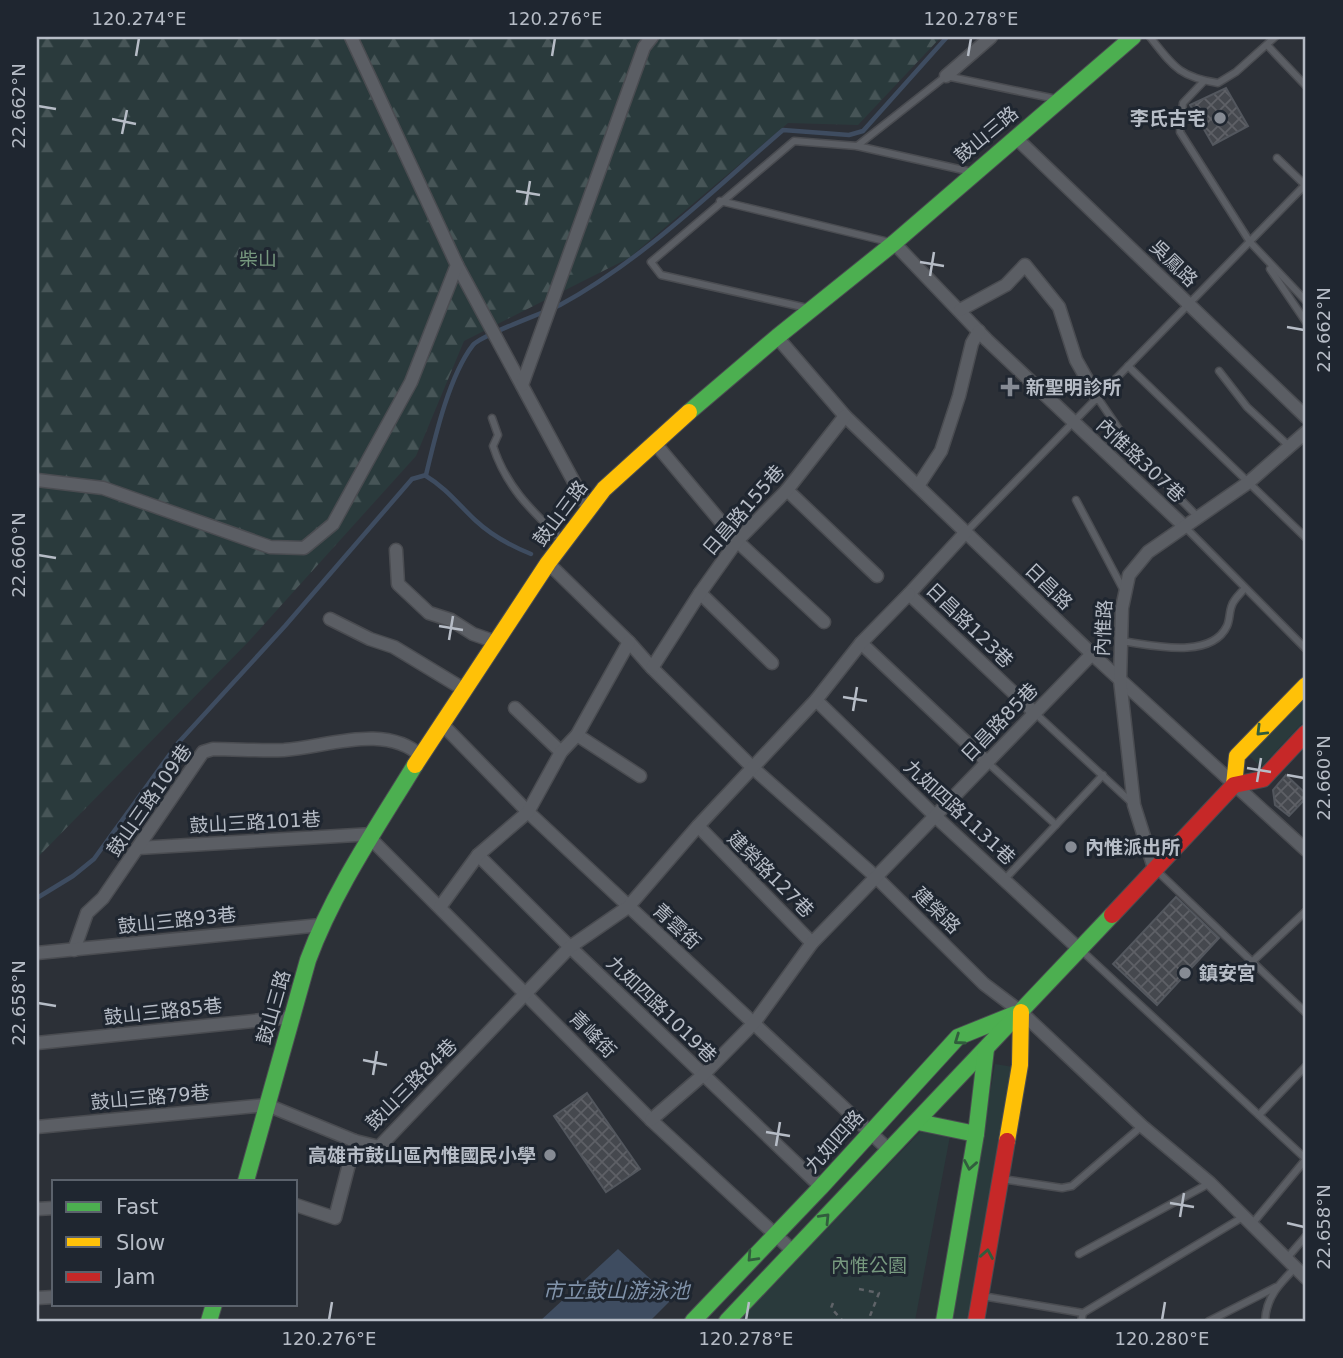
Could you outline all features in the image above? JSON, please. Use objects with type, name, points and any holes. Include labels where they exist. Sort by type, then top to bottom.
[{"type":"street","points":[[351,37],[457,265],[588,508]]},
{"type":"street","points":[[522,385],[644,47],[652,37]]},
{"type":"street","points":[[946,76],[991,37]]},
{"type":"street","name":"鼓山三路","points":[[246,1180],[320,925],[421,756],[548,563],[588,508],[620,472],[654,442],[777,337],[894,243],[1133,37]]},
{"type":"street","name":"吳鳳路","points":[[1015,137],[1306,417]]},
{"type":"street","name":"內惟路307巷","points":[[894,243],[979,331],[1184,527]]},
{"type":"street","points":[[37,480],[103,488],[270,547],[304,548],[333,524],[411,382],[457,265]]},
{"type":"street","points":[[960,310],[1006,285],[1025,265],[1059,307],[1076,360],[1097,397]]},
{"type":"street","points":[[918,486],[941,450],[959,396],[972,343],[979,331]]},
{"type":"street","name":"日昌路","points":[[777,337],[845,416],[1092,654],[1306,850]]},
{"type":"street","name":"日昌路155巷","points":[[652,667],[737,541],[788,490],[845,416]]},
{"type":"street","name":"內惟路","points":[[1154,868],[1134,805],[1120,680],[1124,591],[1129,575],[1148,552],[1248,482],[1306,432]]},
{"type":"street","points":[[654,442],[737,541],[824,622]]},
{"type":"street","points":[[788,490],[877,576]]},
{"type":"street","name":"日昌路123巷","points":[[966,532],[909,594],[1035,713]]},
{"type":"street","points":[[396,550],[398,584],[429,613],[451,620],[473,634],[496,642]]},
{"type":"street","name":"建榮路","points":[[548,563],[753,768],[876,877],[984,984],[1021,1012],[1142,1126],[1210,1183],[1306,1278]]},
{"type":"street","points":[[700,593],[772,663]]},
{"type":"street","points":[[526,994],[570,947],[628,907],[816,700],[861,643],[909,594]]},
{"type":"street","points":[[330,620],[394,647],[465,690]]},
{"type":"street","points":[[440,907],[478,855],[528,812],[561,752],[577,735],[629,642]]},
{"type":"street","points":[[861,643],[987,762]]},
{"type":"street","name":"日昌路85巷","points":[[876,877],[1092,654]]},
{"type":"street","points":[[1234,785],[1237,756],[1306,685]]},
{"type":"street","name":"九如四路1131巷","points":[[816,700],[935,816],[1079,949]]},
{"type":"street","points":[[515,708],[561,752]]},
{"type":"street","name":"青雲街","points":[[442,724],[528,812],[890,1151]]},
{"type":"street","name":"九如四路","points":[[727,1321],[1234,785],[1263,779],[1306,733]]},
{"type":"street","points":[[577,735],[640,776]]},
{"type":"street","name":"鼓山三路109巷","points":[[74,950],[88,913],[103,898],[203,752],[212,749],[284,750],[369,738],[401,743],[421,756]]},
{"type":"street","name":"建榮路127巷","points":[[698,827],[812,943],[876,877]]},
{"type":"street","name":"鼓山三路101巷","points":[[138,848],[372,837]]},
{"type":"street","name":"青峰街","points":[[372,837],[651,1120],[793,1251]]},
{"type":"street","name":"九如四路1019巷","points":[[478,855],[570,947],[821,1187]]},
{"type":"street","name":"鼓山三路93巷","points":[[37,953],[320,925]]},
{"type":"street","points":[[651,1120],[703,1075],[754,1023],[812,943]]},
{"type":"street","name":"鼓山三路84巷","points":[[267,1105],[355,1141],[379,1147],[526,994]]},
{"type":"street","points":[[976,1321],[1020,1065],[1021,1012]]},
{"type":"street","name":"九如四路","points":[[693,1321],[821,1187],[958,1037],[1021,1012]]},
{"type":"street","name":"鼓山三路85巷","points":[[37,1043],[292,1017]]},
{"type":"street","points":[[944,1321],[976,1134],[986,1049]]},
{"type":"street","name":"鼓山三路79巷","points":[[37,1127],[267,1105]]},
{"type":"street","points":[[918,1122],[976,1134]]},
{"type":"street","points":[[298,1206],[335,1218],[355,1141]]},
{"type":"lane","points":[[1150,37],[1174,67],[1194,79],[1219,83],[1236,72],[1275,37]]},
{"type":"lane","points":[[1267,45],[1306,86]]},
{"type":"lane","points":[[857,146],[946,76],[1060,100]]},
{"type":"lane","points":[[1204,81],[1183,103],[1180,132],[1250,242],[1306,301],[1296,307]]},
{"type":"lane","points":[[812,309],[660,275],[651,262],[794,141],[857,146],[974,172]]},
{"type":"lane","points":[[966,532],[1306,185],[1277,158]]},
{"type":"lane","points":[[720,201],[894,243]]},
{"type":"lane","points":[[1260,253],[1306,322]]},
{"type":"lane","points":[[1128,366],[1306,538]]},
{"type":"lane","points":[[1219,371],[1247,407],[1290,447]]},
{"type":"lane","points":[[1097,397],[1136,454],[1197,516]]},
{"type":"lane","points":[[492,418],[498,435],[493,446],[503,470],[525,505],[564,541]]},
{"type":"lane","points":[[1076,500],[1124,591]]},
{"type":"lane","points":[[1184,527],[1306,649]]},
{"type":"lane","points":[[1120,641],[1164,647],[1203,646],[1217,641],[1228,625],[1232,605],[1245,588]]},
{"type":"lane","points":[[1035,713],[1134,805]]},
{"type":"lane","points":[[987,762],[1056,825]]},
{"type":"lane","points":[[1004,880],[1103,775]]},
{"type":"lane","points":[[1154,868],[1306,1013]]},
{"type":"lane","points":[[1253,961],[1306,911]]},
{"type":"lane","points":[[980,1296],[1083,1319],[1249,1220],[1306,1159],[1079,949]]},
{"type":"lane","points":[[1259,1115],[1306,1066]]},
{"type":"lane","points":[[1000,1179],[1062,1188],[1072,1186],[1142,1126]]},
{"type":"lane","points":[[1079,1254],[1210,1183]]},
{"type":"lane","points":[[1265,1321],[1266,1309],[1276,1287],[1306,1236]]},
{"type":"lane","points":[[1209,1321],[1276,1287]]},
{"type":"path","points":[[859,1289],[879,1293],[868,1321]]},
{"type":"path","points":[[833,1303],[831,1308],[843,1321]]},
{"type":"green space","name":"柴山","points":[[37,37],[941,37],[858,125],[788,123],[629,258],[464,341],[416,456],[250,640],[37,858]]},
{"type":"green space","points":[[1306,694],[1306,719],[1261,767],[1249,756]]},
{"type":"green space","points":[[995,1064],[1013,1067],[969,1321],[950,1321]]},
{"type":"green space","name":"內惟公園","points":[[922,1130],[950,1136],[915,1321],[737,1321]]},
{"type":"water","name":"市立鼓山游泳池","points":[[618,1249],[672,1299],[650,1321],[540,1321]]},
{"type":"building","name":"李氏古宅","points":[[1226,88],[1248,126],[1213,145],[1190,105]]},
{"type":"building","points":[[1286,775],[1306,794],[1306,798],[1289,816],[1275,805],[1273,790]]},
{"type":"building","points":[[1176,897],[1219,938],[1157,1005],[1113,964]]},
{"type":"building","points":[[587,1093],[640,1169],[606,1192],[554,1116]]},
{"type":"waterway","points":[[37,898],[73,876],[94,859],[178,743],[285,626],[412,479],[426,475],[450,390],[473,345],[500,330],[560,305],[620,267],[676,224],[783,130],[849,135],[863,131],[947,37]]},
{"type":"waterway","points":[[426,476],[487,530],[531,554]]},
{"type":"traffic: fast","points":[[689,412],[894,243],[1133,37]]},
{"type":"traffic: fast","points":[[246,1180],[308,960],[318,934],[357,860],[415,765]]},
{"type":"traffic: fast","points":[[727,1321],[1112,915]]},
{"type":"traffic: fast","points":[[693,1321],[821,1187],[958,1037],[1015,1014]]},
{"type":"traffic: fast","points":[[944,1321],[976,1134],[986,1049]]},
{"type":"traffic: fast","points":[[918,1122],[976,1134]]},
{"type":"traffic: fast","points":[[209,1321],[213,1306]]},
{"type":"traffic: slow","points":[[415,765],[548,563],[604,489],[689,412]]},
{"type":"traffic: slow","points":[[1234,785],[1237,756],[1306,685]]},
{"type":"traffic: slow","points":[[1007,1141],[1020,1065],[1021,1012]]},
{"type":"traffic: jam","points":[[1112,915],[1234,785],[1263,779],[1306,733]]},
{"type":"traffic: jam","points":[[976,1321],[1007,1141]]},
{"type":"place","name":"李氏古宅","points":[[1220,118]]},
{"type":"place","name":"新聖明診所","points":[[1010,387]]},
{"type":"place","name":"內惟派出所","points":[[1071,847]]},
{"type":"place","name":"鎮安宮","points":[[1185,973]]},
{"type":"place","name":"高雄市鼓山區內惟國民小學","points":[[550,1155]]}]
